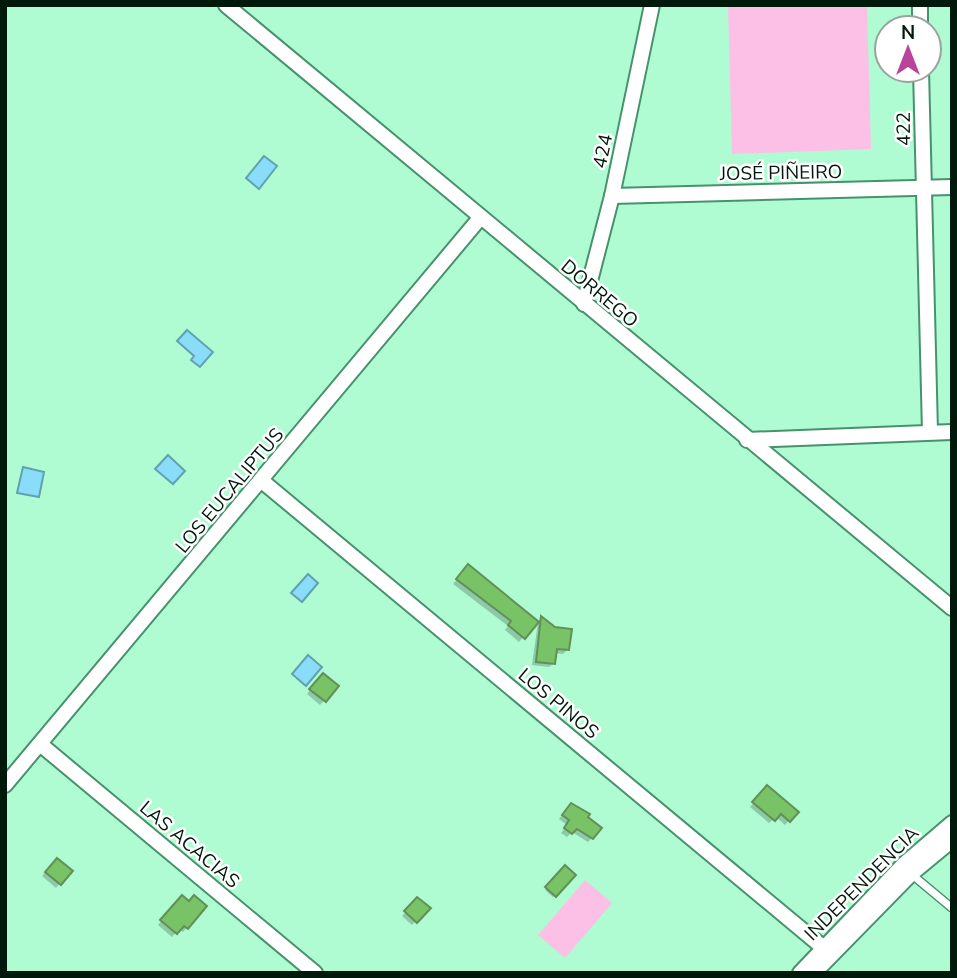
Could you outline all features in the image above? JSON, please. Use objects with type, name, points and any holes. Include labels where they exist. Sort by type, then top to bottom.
[{"type":"street","name":"DORREGO","points":[[226,5],[952,608]]},
{"type":"street","name":"424","points":[[584,304],[612,196],[652,5]]},
{"type":"street","name":"422","points":[[921,84],[929,432]]},
{"type":"street","name":"JOSÉ PIÑEIRO","points":[[612,196],[952,187]]},
{"type":"street","name":"LOS EUCALIPTUS","points":[[5,785],[480,218]]},
{"type":"street","points":[[747,440],[952,432]]},
{"type":"street","name":"LOS PINOS","points":[[262,481],[827,951]]},
{"type":"street","name":"LAS ACACIAS","points":[[40,744],[315,973]]},
{"type":"street","name":"INDEPENDENCIA","points":[[800,973],[827,951],[952,823]]},
{"type":"street","name":"INDEPENDENCIA","points":[[908,869],[952,840]]},
{"type":"street","name":"INDEPENDENCIA","points":[[814,973],[827,951]]},
{"type":"lane","points":[[908,869],[952,908]]},
{"type":"shaded area","points":[[728,5],[867,5],[871,149],[732,154]]},
{"type":"shaded area","points":[[585,880],[612,903],[565,958],[538,935]]},
{"type":"water","points":[[264,156],[277,166],[259,189],[246,178]]},
{"type":"water","points":[[187,330],[213,352],[200,367],[191,360],[194,356],[177,341]]},
{"type":"water","points":[[168,455],[185,471],[173,484],[155,469]]},
{"type":"water","points":[[23,467],[44,472],[39,497],[17,493]]},
{"type":"water","points":[[308,574],[318,583],[302,602],[291,593]]},
{"type":"water","points":[[308,655],[322,667],[306,686],[292,674]]},
{"type":"building","points":[[468,564],[539,622],[525,639],[508,625],[511,621],[456,579]]},
{"type":"building","points":[[541,616],[555,627],[572,629],[569,650],[557,649],[555,664],[536,662]]},
{"type":"building","points":[[323,673],[339,686],[326,702],[309,689]]},
{"type":"building","points":[[767,785],[799,812],[790,822],[781,814],[775,821],[752,802]]},
{"type":"building","points":[[571,803],[590,814],[588,817],[602,828],[593,839],[577,829],[572,834],[564,828],[569,820],[562,815]]},
{"type":"building","points":[[57,858],[73,871],[61,885],[45,872]]},
{"type":"building","points":[[565,865],[576,875],[556,897],[545,887]]},
{"type":"building","points":[[182,895],[189,901],[194,895],[207,906],[188,929],[184,926],[177,934],[160,920]]},
{"type":"building","points":[[417,897],[431,908],[417,923],[404,911]]}]
